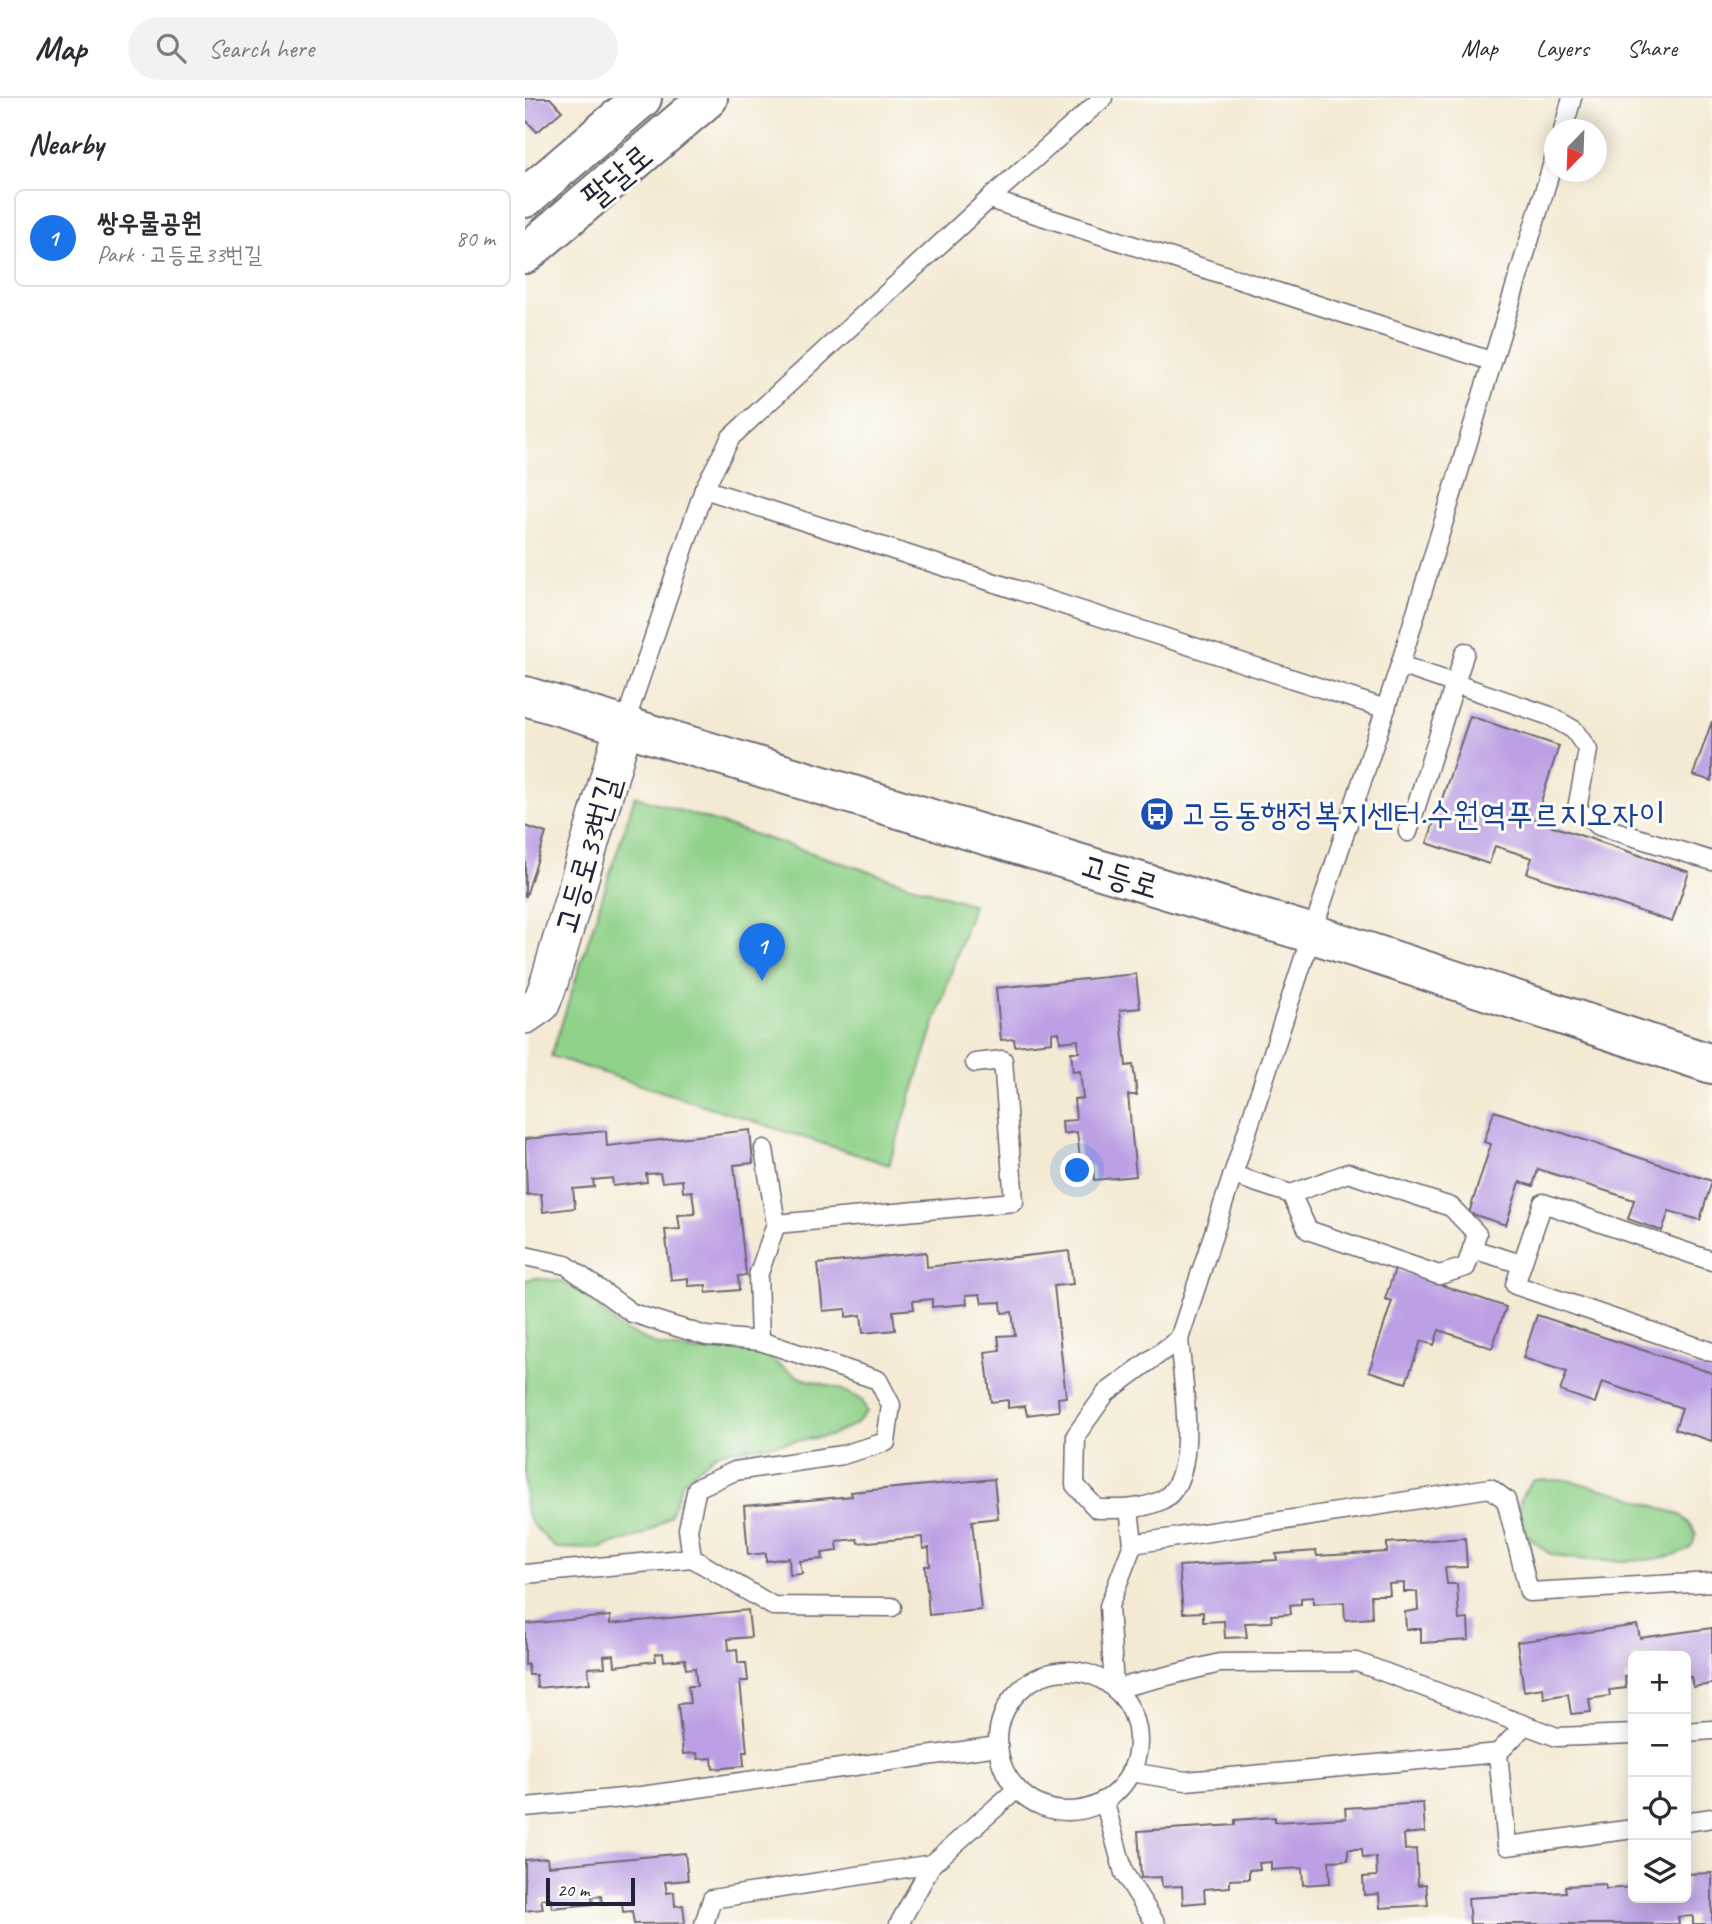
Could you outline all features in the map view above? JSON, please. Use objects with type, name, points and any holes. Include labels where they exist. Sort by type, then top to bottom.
[{"type":"street","name":"팔달로","points":[[525,198],[642,98]]},
{"type":"street","name":"팔달로","points":[[525,254],[708,98]]},
{"type":"street","name":"고등로","points":[[525,696],[1313,934],[1712,1064]]},
{"type":"street","name":"고등로33번길","points":[[525,1015],[541,1004],[549,983],[624,726]]},
{"type":"lane","points":[[624,726],[704,489],[731,437],[989,199],[1103,98]]},
{"type":"lane","points":[[1566,119],[1572,98]]},
{"type":"lane","points":[[1179,1339],[1106,1394],[1076,1435],[1075,1485],[1097,1509],[1129,1509],[1162,1500],[1179,1485],[1188,1440],[1179,1339],[1401,665],[1547,182]]},
{"type":"lane","points":[[989,199],[1491,361]]},
{"type":"lane","points":[[704,489],[1386,709]]},
{"type":"lane","points":[[1408,832],[1465,652]]},
{"type":"lane","points":[[1401,665],[1550,716],[1574,730],[1588,750],[1577,809],[1599,826],[1712,861]]},
{"type":"lane","points":[[776,1224],[1014,1202],[1003,1060],[975,1062]]},
{"type":"lane","points":[[760,1341],[758,1276],[776,1224],[764,1149]]},
{"type":"lane","points":[[1233,1175],[1291,1194],[1348,1173],[1451,1207],[1477,1234],[1467,1267],[1439,1275],[1308,1230],[1291,1194]]},
{"type":"lane","points":[[1712,1261],[1543,1203],[1515,1285],[1712,1352]]},
{"type":"lane","points":[[1472,1249],[1522,1264]]},
{"type":"lane","points":[[525,1256],[566,1265],[632,1312],[706,1336],[760,1341],[878,1380],[891,1405],[886,1442],[842,1455],[736,1471],[697,1488],[688,1530],[692,1558]]},
{"type":"lane","points":[[1133,1544],[1490,1488],[1506,1500],[1529,1592],[1712,1582]]},
{"type":"lane","points":[[1114,1689],[1109,1606],[1133,1544],[1129,1509]]},
{"type":"lane","points":[[525,1574],[692,1558],[773,1606],[892,1607]]},
{"type":"lane","points":[[1114,1689],[1220,1662],[1357,1662],[1557,1737],[1628,1734]]},
{"type":"lane","points":[[1062,1671],[1084,1673],[1114,1689],[1123,1696],[1134,1716],[1138,1739],[1135,1762],[1125,1782],[1104,1800],[1088,1808],[1065,1811],[1042,1807],[1022,1795],[1007,1776],[998,1754],[998,1731],[1005,1709],[1019,1690],[1039,1676],[1062,1671]]},
{"type":"lane","points":[[1130,1772],[1186,1781],[1498,1753],[1524,1726]]},
{"type":"lane","points":[[1691,1731],[1712,1730]]},
{"type":"lane","points":[[525,1807],[634,1797],[998,1746]]},
{"type":"lane","points":[[1498,1753],[1507,1846],[1628,1830]]},
{"type":"lane","points":[[899,1924],[932,1864],[1017,1789]]},
{"type":"lane","points":[[1104,1800],[1123,1873],[1156,1924]]},
{"type":"lane","points":[[1691,1821],[1712,1818]]},
{"type":"lane","points":[[704,1924],[712,1899],[932,1864]]},
{"type":"green space","points":[[635,796],[973,905],[889,1165],[551,1056]]},
{"type":"green space","points":[[535,1278],[561,1281],[585,1295],[619,1328],[658,1345],[701,1352],[731,1346],[763,1355],[801,1378],[838,1388],[861,1399],[867,1411],[856,1424],[829,1436],[718,1452],[683,1481],[670,1516],[645,1534],[597,1549],[555,1548],[530,1522],[525,1506],[525,1280]]},
{"type":"green space","points":[[1534,1480],[1568,1480],[1621,1494],[1681,1515],[1696,1535],[1692,1545],[1682,1552],[1646,1560],[1600,1561],[1549,1553],[1529,1537],[1520,1521],[1522,1496]]},
{"type":"building","points":[[525,98],[550,98],[562,111],[537,132],[525,119]]},
{"type":"building","points":[[1470,716],[1559,746],[1535,820],[1689,872],[1672,922],[1527,873],[1532,858],[1495,846],[1489,864],[1427,843]]},
{"type":"building","points":[[1712,721],[1712,781],[1693,775]]},
{"type":"building","points":[[525,826],[546,833],[526,896],[525,896]]},
{"type":"building","points":[[1136,974],[1140,1008],[1120,1010],[1126,1066],[1133,1065],[1137,1095],[1128,1095],[1136,1176],[1094,1180],[1093,1166],[1081,1167],[1077,1132],[1063,1134],[1062,1121],[1076,1120],[1074,1099],[1083,1098],[1080,1071],[1073,1072],[1071,1052],[1079,1052],[1078,1040],[1060,1042],[1059,1032],[1052,1033],[1052,1042],[1015,1046],[1014,1039],[1001,1040],[996,988]]},
{"type":"building","points":[[1494,1111],[1712,1181],[1700,1220],[1669,1211],[1662,1231],[1628,1219],[1634,1200],[1538,1169],[1533,1186],[1520,1182],[1506,1225],[1469,1213],[1491,1144],[1484,1142]]},
{"type":"building","points":[[750,1130],[753,1163],[734,1165],[746,1275],[738,1276],[739,1290],[706,1293],[706,1285],[688,1286],[688,1278],[671,1280],[665,1230],[680,1229],[678,1215],[695,1214],[692,1191],[683,1192],[682,1180],[662,1182],[660,1173],[646,1174],[647,1182],[613,1186],[612,1178],[593,1180],[594,1187],[573,1189],[575,1208],[543,1212],[541,1194],[527,1195],[525,1139],[606,1131],[607,1146]]},
{"type":"building","points":[[1069,1251],[1073,1284],[1054,1286],[1066,1397],[1058,1398],[1059,1411],[1027,1415],[1025,1406],[1008,1408],[1008,1400],[991,1402],[985,1352],[1000,1350],[998,1336],[1015,1335],[1012,1312],[1002,1313],[1001,1302],[982,1303],[980,1294],[966,1295],[967,1304],[932,1307],[932,1299],[913,1301],[914,1309],[893,1311],[895,1330],[863,1333],[861,1315],[846,1317],[846,1309],[823,1311],[818,1264],[926,1252],[927,1267]]},
{"type":"building","points":[[1395,1269],[1506,1307],[1492,1348],[1439,1330],[1434,1345],[1421,1341],[1406,1383],[1369,1371],[1392,1301],[1385,1299]]},
{"type":"building","points":[[1537,1315],[1712,1373],[1712,1441],[1675,1429],[1682,1408],[1602,1382],[1595,1403],[1560,1391],[1567,1372],[1523,1358]]},
{"type":"building","points":[[994,1479],[998,1518],[972,1521],[981,1610],[929,1615],[925,1566],[930,1566],[929,1548],[923,1549],[922,1537],[858,1543],[857,1539],[837,1541],[838,1551],[822,1553],[823,1559],[800,1561],[802,1574],[790,1575],[789,1558],[766,1561],[766,1553],[748,1555],[744,1506],[852,1496],[851,1492]]},
{"type":"building","points":[[1465,1538],[1467,1567],[1445,1568],[1447,1584],[1457,1584],[1459,1620],[1468,1619],[1469,1640],[1421,1643],[1421,1629],[1406,1629],[1405,1612],[1418,1610],[1417,1592],[1404,1592],[1404,1583],[1389,1584],[1390,1595],[1371,1595],[1372,1618],[1345,1620],[1344,1602],[1313,1604],[1313,1597],[1301,1598],[1301,1604],[1290,1605],[1291,1614],[1271,1615],[1272,1622],[1245,1623],[1247,1637],[1225,1638],[1224,1621],[1203,1622],[1203,1612],[1183,1613],[1179,1566],[1277,1560],[1276,1554],[1316,1551],[1317,1556],[1387,1552],[1387,1543]]},
{"type":"building","points":[[748,1610],[751,1637],[728,1639],[729,1650],[737,1649],[738,1663],[746,1663],[748,1681],[740,1681],[747,1752],[743,1752],[744,1766],[713,1769],[712,1758],[698,1759],[697,1753],[683,1754],[678,1704],[690,1703],[688,1686],[697,1686],[695,1668],[686,1669],[685,1659],[664,1661],[663,1653],[655,1654],[656,1661],[615,1666],[614,1655],[604,1656],[605,1667],[588,1668],[590,1683],[537,1688],[536,1675],[529,1675],[528,1664],[525,1665],[525,1624],[610,1616],[610,1624]]},
{"type":"building","points":[[1637,1625],[1640,1638],[1712,1628],[1712,1684],[1693,1687],[1691,1651],[1628,1651],[1626,1688],[1609,1690],[1610,1696],[1589,1699],[1591,1712],[1571,1714],[1568,1694],[1544,1698],[1543,1688],[1524,1691],[1517,1642]]},
{"type":"building","points":[[1423,1803],[1425,1832],[1404,1834],[1405,1850],[1416,1849],[1418,1885],[1426,1884],[1428,1905],[1380,1908],[1379,1894],[1364,1895],[1363,1877],[1377,1876],[1376,1857],[1363,1858],[1362,1849],[1348,1849],[1348,1860],[1329,1861],[1330,1883],[1303,1885],[1302,1868],[1271,1870],[1271,1862],[1259,1863],[1260,1869],[1249,1870],[1249,1879],[1230,1880],[1230,1887],[1204,1889],[1205,1902],[1183,1904],[1182,1886],[1162,1887],[1161,1877],[1141,1878],[1138,1831],[1235,1825],[1235,1820],[1275,1817],[1275,1822],[1346,1818],[1345,1808]]},
{"type":"building","points":[[685,1853],[688,1880],[665,1882],[667,1893],[674,1892],[675,1906],[683,1905],[685,1923],[634,1924],[632,1911],[623,1912],[622,1902],[602,1904],[601,1896],[592,1897],[593,1904],[552,1908],[551,1898],[541,1899],[543,1909],[525,1911],[525,1860],[547,1858],[548,1866]]},
{"type":"building","points":[[1712,1873],[1712,1924],[1693,1924],[1693,1916],[1678,1917],[1679,1924],[1470,1924],[1468,1898],[1566,1892],[1565,1886],[1605,1884],[1606,1889],[1628,1887],[1628,1903],[1691,1903],[1691,1874]]},
{"type":"place","name":"고등동행정복지센터.수원역푸르지오자이","points":[[1157,814]]},
{"type":"place","name":"쌍우물공원","points":[[762,981]]}]
